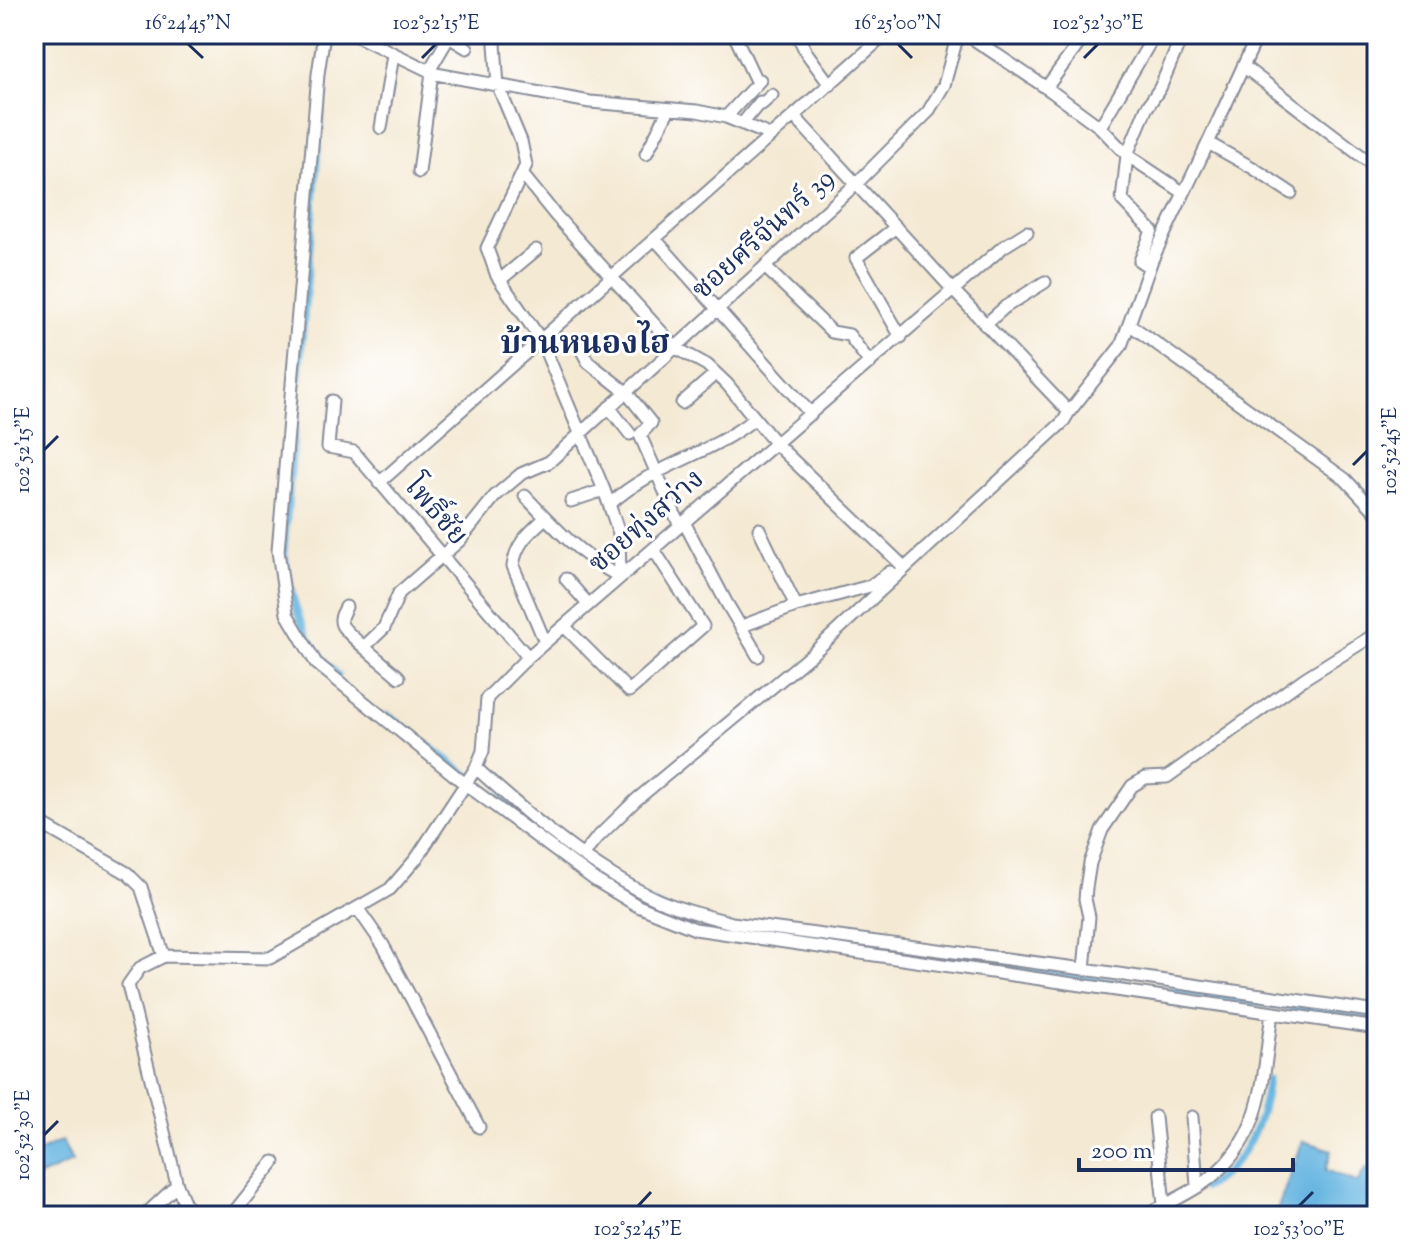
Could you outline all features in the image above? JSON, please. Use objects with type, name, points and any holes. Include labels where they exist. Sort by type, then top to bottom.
[{"type":"street","points":[[324,34],[318,74],[278,551],[287,614],[316,663],[470,775],[595,880],[638,906],[695,929],[1377,1028]]},
{"type":"street","points":[[353,34],[430,71],[471,82],[590,102],[726,117],[772,136]]},
{"type":"street","points":[[498,34],[495,44],[498,86],[521,141],[526,165],[487,248],[500,280],[541,340],[610,504],[619,533],[620,577]]},
{"type":"street","points":[[726,117],[759,81],[734,34]]},
{"type":"street","points":[[797,34],[830,85]]},
{"type":"street","points":[[379,483],[886,34]]},
{"type":"street","name":"ซอยศรีจันทร์ 39","points":[[365,646],[384,628],[399,593],[460,540],[495,496],[521,474],[549,462],[856,184],[928,112],[944,85],[958,34]]},
{"type":"street","points":[[1046,88],[1086,34]]},
{"type":"street","points":[[1100,127],[1155,34]]},
{"type":"street","points":[[1149,267],[1140,261],[1152,231],[1122,200],[1127,155],[1183,34]]},
{"type":"street","points":[[584,854],[636,800],[812,654],[902,566],[1063,422],[1121,346],[1149,267],[1258,34]]},
{"type":"street","points":[[419,172],[430,71],[446,36],[467,48]]},
{"type":"street","points":[[974,36],[1100,127],[1127,155],[1184,193]]},
{"type":"street","points":[[381,128],[393,55]]},
{"type":"street","points":[[1243,66],[1377,168]]},
{"type":"street","points":[[742,124],[760,102],[762,104],[772,95]]},
{"type":"street","points":[[646,154],[669,109]]},
{"type":"street","points":[[794,116],[1069,412]]},
{"type":"street","points":[[1208,143],[1291,193]]},
{"type":"street","points":[[522,174],[676,348],[707,365],[727,384],[776,444],[902,566]]},
{"type":"street","points":[[896,227],[856,258],[901,337]]},
{"type":"street","name":"ซอยทุ่งสว่าง","points":[[470,775],[483,751],[487,698],[528,657],[1003,247],[1027,232]]},
{"type":"street","points":[[655,239],[811,414]]},
{"type":"street","points":[[500,280],[536,250]]},
{"type":"street","points":[[765,267],[832,332],[849,335],[870,363]]},
{"type":"street","points":[[985,325],[1005,307],[1045,282]]},
{"type":"street","points":[[1129,324],[1345,479],[1377,513]]},
{"type":"street","points":[[581,349],[588,362],[626,392],[651,423],[640,435],[682,524],[758,656]]},
{"type":"street","points":[[682,403],[715,374]]},
{"type":"street","name":"โพธิ์ชัย","points":[[332,401],[328,447],[354,452],[528,657]]},
{"type":"street","points":[[609,407],[630,434]]},
{"type":"street","points":[[610,504],[657,471],[702,452],[755,418]]},
{"type":"street","points":[[571,501],[604,490]]},
{"type":"street","points":[[525,496],[584,554],[620,577]]},
{"type":"street","points":[[545,518],[523,538],[515,553],[513,566],[545,642]]},
{"type":"street","points":[[759,529],[796,606]]},
{"type":"street","points":[[564,626],[629,691],[703,626],[654,550]]},
{"type":"street","points":[[742,626],[796,606],[870,586],[902,566]]},
{"type":"street","points":[[566,579],[588,604]]},
{"type":"street","points":[[346,607],[341,624],[399,677]]},
{"type":"street","points":[[1084,969],[1089,917],[1085,899],[1090,863],[1102,830],[1132,786],[1145,778],[1167,777],[1305,678],[1377,633]]},
{"type":"street","points":[[470,775],[507,796],[615,876],[657,899],[732,923],[1084,969],[1377,1012]]},
{"type":"street","points":[[190,1216],[177,1185],[128,985],[140,968],[164,956],[270,958],[358,909],[390,889],[407,869],[470,775]]},
{"type":"street","points":[[34,820],[127,873],[141,887],[164,956]]},
{"type":"street","points":[[358,909],[383,945],[479,1127]]},
{"type":"street","points":[[1144,1216],[1208,1180],[1237,1152],[1257,1113],[1272,1014]]},
{"type":"street","points":[[1155,1117],[1164,1205]]},
{"type":"street","points":[[1192,1117],[1197,1186]]},
{"type":"street","points":[[231,1216],[274,1162]]},
{"type":"street","points":[[144,1216],[177,1185]]},
{"type":"water","points":[[62,1141],[72,1162],[35,1178],[34,1154]]},
{"type":"water","points":[[1303,1141],[1332,1150],[1326,1170],[1357,1183],[1366,1168],[1377,1177],[1377,1216],[1316,1216],[1310,1213],[1308,1216],[1275,1216]]},
{"type":"waterway","points":[[332,34],[325,69],[284,550],[299,617],[314,646],[338,675]]},
{"type":"waterway","points":[[388,715],[538,828]]},
{"type":"waterway","points":[[579,860],[650,903],[689,918],[730,927]]},
{"type":"waterway","points":[[798,937],[1377,1020]]},
{"type":"waterway","points":[[1204,1188],[1230,1168],[1249,1142],[1262,1112],[1268,1079]]},
{"type":"district","name":"บ้านหนองไฮ","points":[[585,345]]}]
